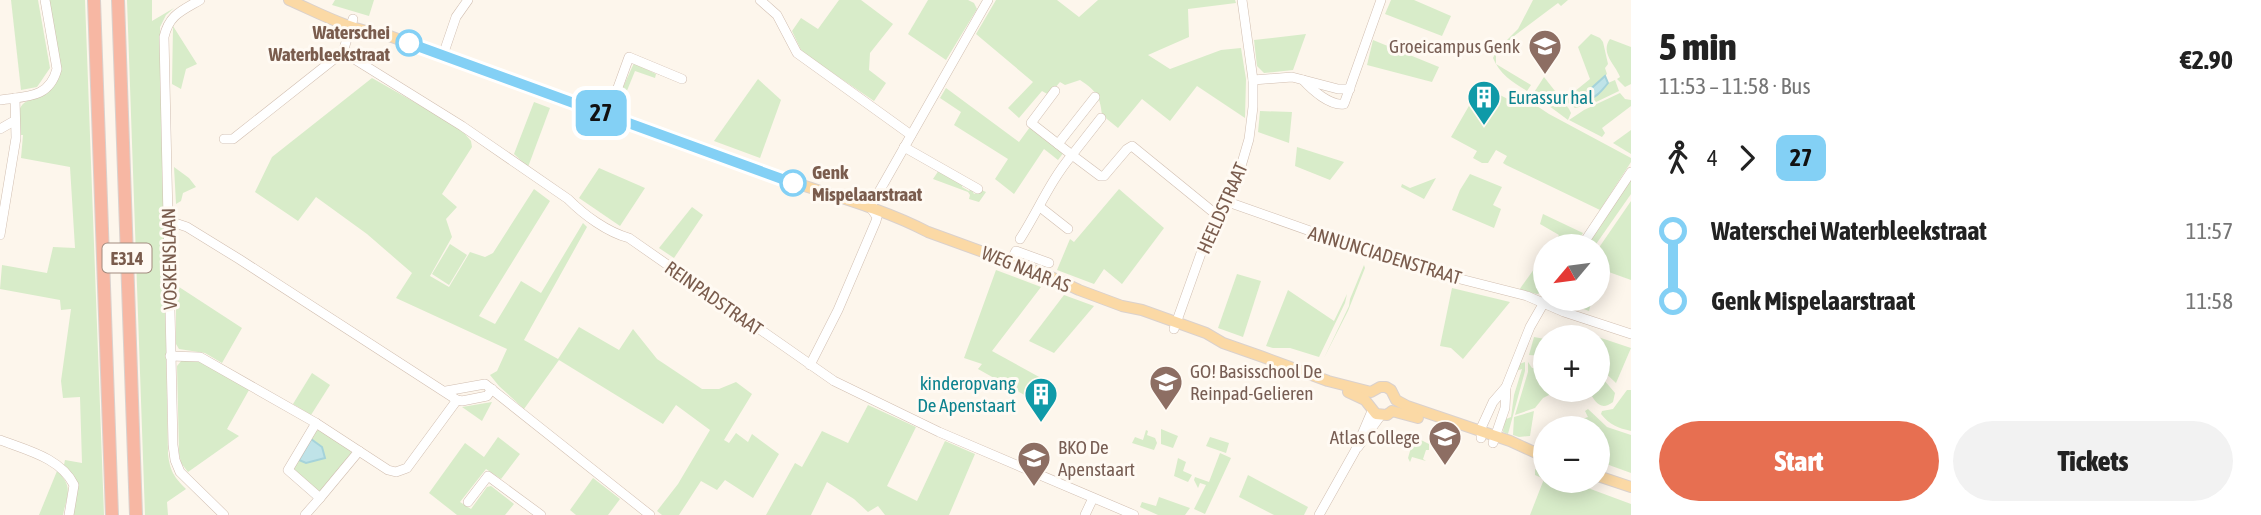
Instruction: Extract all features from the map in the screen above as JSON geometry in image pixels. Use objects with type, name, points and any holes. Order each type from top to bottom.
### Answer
[{"type":"highway","name":"E314","points":[[94,0],[112,515]]},
{"type":"highway","name":"E314","points":[[118,0],[136,515]]},
{"type":"main road","name":"WEG NAAR AS","points":[[291,0],[309,10],[352,22],[443,55],[819,192],[848,206],[874,212],[1010,261],[1125,307],[1140,316],[1328,381],[1380,406],[1481,434],[1533,453]]},
{"type":"main road","points":[[1610,481],[1630,488]]},
{"type":"street","points":[[0,100],[41,93],[51,85],[57,69],[45,0]]},
{"type":"street","name":"VOSKENSLAAN","points":[[200,0],[173,17],[167,24],[164,37],[173,445],[180,472],[224,515]]},
{"type":"street","points":[[443,55],[457,17],[468,0]]},
{"type":"street","points":[[760,0],[777,15],[797,53],[911,135]]},
{"type":"street","name":"HEELDSTRAAT","points":[[1175,326],[1205,242],[1228,202],[1249,139],[1253,80],[1242,0]]},
{"type":"street","points":[[1303,80],[1338,105],[1344,104],[1381,0]]},
{"type":"street","points":[[810,365],[838,310],[874,212],[904,147],[984,1]]},
{"type":"street","points":[[224,139],[233,139],[343,52],[352,22]]},
{"type":"street","name":"REINPADSTRAAT","points":[[343,52],[462,126],[616,234],[629,238],[834,380],[903,415],[1134,515]]},
{"type":"street","points":[[608,115],[629,57],[682,79]]},
{"type":"street","points":[[1253,80],[1282,77],[1350,89]]},
{"type":"street","points":[[1055,91],[1031,123],[1072,155],[1100,176],[1104,176],[1132,146],[1219,216]]},
{"type":"street","points":[[1058,144],[1095,97]]},
{"type":"street","points":[[0,235],[16,138],[15,98]]},
{"type":"street","points":[[1020,239],[1040,207],[1051,180],[1101,118]]},
{"type":"street","points":[[0,129],[14,121]]},
{"type":"street","points":[[904,147],[978,189]]},
{"type":"street","points":[[1590,234],[1631,172]]},
{"type":"street","name":"ANNUNCIADENSTRAAT","points":[[1228,202],[1409,266],[1533,298]]},
{"type":"street","points":[[1040,207],[1069,229]]},
{"type":"street","points":[[169,221],[187,227],[239,259],[457,400],[487,396],[492,389]]},
{"type":"street","points":[[1010,261],[1016,251],[1049,263]]},
{"type":"street","points":[[1494,439],[1505,408],[1506,387],[1538,312]]},
{"type":"street","name":"ANNUNCIADENSTRAAT","points":[[1573,312],[1631,334]]},
{"type":"street","points":[[170,356],[200,357],[316,423],[388,470],[396,472],[407,468],[457,400]]},
{"type":"street","points":[[446,391],[485,384],[650,515]]},
{"type":"street","points":[[1481,434],[1493,402],[1506,387]]},
{"type":"street","points":[[1319,515],[1380,406]]},
{"type":"street","points":[[316,423],[288,470],[320,498]]},
{"type":"street","points":[[0,440],[52,461],[64,469],[74,485],[69,515]]},
{"type":"street","points":[[305,515],[359,451]]},
{"type":"street","points":[[468,502],[488,476],[541,515]]},
{"type":"street","points":[[1086,515],[1093,498]]},
{"type":"green space","points":[[11,0],[38,0],[50,68],[37,87],[21,90]]},
{"type":"green space","points":[[49,0],[85,0],[104,515],[73,515],[75,482],[64,465],[65,460],[82,463],[80,397],[63,398],[61,381],[71,309],[61,310],[60,300],[0,289],[2,265],[47,273],[53,247],[75,248],[70,167],[21,158],[21,106],[48,91],[58,78]]},
{"type":"green space","points":[[127,0],[152,0],[152,21],[174,8],[166,15],[160,27],[168,454],[173,473],[186,489],[167,502],[168,515],[145,515]]},
{"type":"green space","points":[[335,0],[374,0],[369,16],[332,5]]},
{"type":"green space","points":[[839,0],[861,0],[893,24],[870,53],[869,70],[886,83],[874,101],[802,52],[792,31],[801,18],[818,29]]},
{"type":"green space","points":[[928,0],[968,0],[974,3],[977,9],[946,60],[908,34]]},
{"type":"green space","points":[[996,0],[1057,0],[1079,17],[1098,0],[1235,0],[1236,3],[1188,9],[1189,37],[1148,55],[1170,69],[1221,50],[1241,48],[1246,79],[1245,118],[1197,86],[1170,121],[1142,99],[1118,128],[1102,115],[1096,94],[1080,80],[1065,85],[1060,82],[1049,95],[1042,91],[1019,118],[1008,108],[1033,82],[976,34]]},
{"type":"green space","points":[[1391,0],[1414,0],[1451,16],[1442,36],[1385,14]]},
{"type":"green space","points":[[1533,0],[1568,0],[1561,6],[1558,3],[1514,36],[1496,53],[1496,64],[1493,58],[1497,50],[1518,29]]},
{"type":"green space","points":[[173,26],[197,64],[186,69],[181,89],[172,84]]},
{"type":"green space","points":[[1306,34],[1293,70],[1264,73],[1257,66],[1254,40]]},
{"type":"green space","points":[[1591,34],[1603,42],[1608,64],[1605,68],[1607,74],[1584,95],[1600,93],[1608,83],[1615,80],[1619,91],[1592,104],[1575,108],[1564,100],[1590,79],[1578,47]]},
{"type":"green space","points":[[1610,39],[1631,47],[1631,84],[1625,87],[1617,79],[1620,77],[1607,54]]},
{"type":"green space","points":[[1373,40],[1439,67],[1432,82],[1367,65]]},
{"type":"green space","points":[[634,63],[656,74],[655,78],[635,71],[624,98],[619,96]]},
{"type":"green space","points":[[1496,64],[1531,85],[1527,91],[1512,81]]},
{"type":"green space","points":[[1544,77],[1569,109],[1571,113],[1568,120],[1533,94]]},
{"type":"green space","points":[[372,78],[460,128],[471,141],[472,147],[442,194],[457,207],[446,219],[452,237],[430,276],[449,287],[470,252],[485,257],[493,253],[534,189],[550,201],[479,316],[495,324],[521,281],[541,293],[583,223],[587,227],[524,340],[558,359],[579,327],[619,350],[633,329],[657,359],[702,389],[719,389],[736,382],[752,394],[724,440],[729,443],[736,433],[748,442],[752,434],[779,454],[753,498],[725,480],[717,490],[701,481],[679,515],[662,515],[657,511],[678,484],[710,430],[676,405],[663,424],[559,360],[524,409],[490,375],[497,371],[507,349],[396,298],[412,273],[367,234],[316,197],[298,221],[255,192],[272,157]]},
{"type":"green space","points":[[758,79],[781,100],[760,158],[714,141]]},
{"type":"green space","points":[[1481,85],[1521,106],[1531,107],[1534,104],[1631,158],[1600,210],[1506,165],[1503,163],[1507,156],[1496,150],[1488,163],[1482,163],[1473,158],[1477,151],[1451,137]]},
{"type":"green space","points":[[946,88],[1019,142],[1030,127],[1064,152],[1058,160],[1044,149],[1014,194],[995,179],[1008,159],[954,125],[961,112],[940,98]]},
{"type":"green space","points":[[1620,93],[1625,99],[1631,100],[1631,106],[1602,128],[1605,133],[1602,137],[1569,120],[1584,110]]},
{"type":"green space","points":[[534,102],[550,108],[528,167],[514,154]]},
{"type":"green space","points":[[1260,111],[1292,112],[1289,143],[1258,132]]},
{"type":"green space","points":[[1631,130],[1631,154],[1613,143]]},
{"type":"green space","points":[[1297,147],[1344,162],[1330,180],[1295,166]]},
{"type":"green space","points":[[174,167],[196,187],[183,193],[181,201],[176,204]]},
{"type":"green space","points":[[599,168],[645,188],[620,226],[579,198]]},
{"type":"green space","points":[[939,170],[963,184],[962,187],[969,191],[971,188],[975,190],[975,194],[979,189],[986,192],[979,202],[969,199],[968,192],[933,179]]},
{"type":"green space","points":[[1470,174],[1502,187],[1493,205],[1501,209],[1494,228],[1452,210]]},
{"type":"green space","points":[[1436,178],[1424,199],[1401,187],[1402,184],[1410,188]]},
{"type":"green space","points":[[1631,179],[1631,194],[1603,234],[1595,234]]},
{"type":"green space","points":[[1119,189],[1164,228],[1122,284],[1104,269],[1094,284],[1057,270],[1070,239],[1074,242]]},
{"type":"green space","points":[[1631,201],[1631,280],[1610,272],[1608,234]]},
{"type":"green space","points":[[692,207],[703,215],[674,258],[659,248]]},
{"type":"green space","points":[[1543,214],[1583,233],[1557,234],[1540,224]]},
{"type":"green space","points":[[450,244],[467,255],[449,285],[432,274]]},
{"type":"green space","points":[[1364,265],[1348,311],[1324,358],[1349,306]]},
{"type":"green space","points":[[996,270],[1041,287],[992,351],[1041,378],[1044,390],[1035,401],[978,369],[982,364],[964,358]]},
{"type":"green space","points":[[1533,271],[1533,293],[1519,290]]},
{"type":"green space","points":[[1237,274],[1261,281],[1243,337],[1218,328]]},
{"type":"green space","points":[[176,285],[242,328],[222,363],[205,353],[179,349],[176,344]]},
{"type":"green space","points":[[1452,288],[1510,302],[1463,359],[1451,348],[1440,346]]},
{"type":"green space","points":[[1288,290],[1334,321],[1347,294],[1319,357],[1290,348],[1266,346]]},
{"type":"green space","points":[[1064,295],[1094,306],[1054,353],[1029,341]]},
{"type":"green space","points":[[1610,341],[1631,348],[1616,383],[1610,377]]},
{"type":"green space","points":[[182,360],[200,360],[249,390],[227,429],[239,436],[188,472],[181,463],[179,453],[177,366]]},
{"type":"green space","points":[[1525,362],[1508,434],[1503,432],[1504,420],[1511,417],[1522,369],[1516,371],[1519,364]]},
{"type":"green space","points":[[1528,362],[1533,368],[1533,402],[1540,402],[1535,408],[1515,415],[1528,372]]},
{"type":"green space","points":[[312,373],[330,385],[311,415],[293,404]]},
{"type":"green space","points":[[1610,387],[1615,393],[1613,402],[1605,406],[1596,402],[1610,402]]},
{"type":"green space","points":[[1627,390],[1631,390],[1631,431],[1615,426],[1610,422],[1610,416],[1601,414],[1602,411],[1613,409]]},
{"type":"green space","points":[[492,402],[482,421],[462,407]]},
{"type":"green space","points":[[868,405],[916,427],[887,486],[917,501],[945,441],[975,454],[949,515],[885,515],[878,506],[868,512],[854,499],[827,482],[811,515],[766,515],[795,463],[802,467],[822,431],[848,443]]},
{"type":"green space","points":[[1588,409],[1595,416],[1588,416],[1585,411]]},
{"type":"green space","points":[[1534,411],[1530,436],[1513,435],[1514,417]]},
{"type":"green space","points":[[1610,428],[1631,435],[1631,473],[1610,465]]},
{"type":"green space","points":[[1161,429],[1178,436],[1173,448],[1161,444]]},
{"type":"green space","points":[[319,430],[350,450],[352,455],[319,493],[294,471],[293,467],[314,431]]},
{"type":"green space","points":[[1146,430],[1147,435],[1155,438],[1157,443],[1154,450],[1132,443],[1135,437],[1143,440]]},
{"type":"green space","points":[[498,437],[520,454],[501,479],[486,469],[460,502],[471,509],[487,487],[491,486],[514,504],[505,515],[457,515],[429,493],[465,443],[484,457]]},
{"type":"green space","points":[[1210,437],[1229,443],[1226,453],[1206,446]]},
{"type":"green space","points":[[1419,439],[1429,444],[1429,450],[1426,450],[1423,459],[1426,461],[1412,457],[1410,462],[1408,458],[1412,444]]},
{"type":"green space","points":[[1220,453],[1231,458],[1205,514],[1194,509],[1206,485],[1200,483],[1198,488],[1194,480],[1195,477],[1209,482]]},
{"type":"green space","points":[[1178,458],[1186,462],[1183,471],[1192,475],[1188,482],[1174,476]]},
{"type":"green space","points":[[57,471],[67,487],[63,515],[39,515]]},
{"type":"green space","points":[[1248,475],[1308,507],[1304,515],[1274,515],[1239,497]]},
{"type":"green space","points":[[593,478],[620,499],[608,515],[576,515],[570,510]]},
{"type":"green space","points":[[1539,493],[1601,493],[1631,504],[1631,515],[1530,515]]},
{"type":"green space","points":[[1159,497],[1190,508],[1185,515],[1158,515],[1140,507],[1142,502],[1156,506]]},
{"type":"water","points":[[1605,76],[1608,83],[1603,89],[1594,97],[1583,101],[1584,95]]},
{"type":"water","points":[[311,439],[322,447],[325,458],[306,463],[299,460]]},
{"type":"bus line","name":"27","points":[[409,43],[793,183]]},
{"type":"place","name":"Waterschei Waterbleekstraat","points":[[409,43]]},
{"type":"place","name":"Groeicampus Genk","points":[[1545,76]]},
{"type":"place","name":"Eurassur hal","points":[[1484,127]]},
{"type":"place","name":"Genk Mispelaarstraat","points":[[793,183]]},
{"type":"place","name":"GO! Basisschool De Reinpad-Gelieren","points":[[1166,412]]},
{"type":"place","name":"kinderopvang De Apenstaart","points":[[1041,424]]},
{"type":"place","name":"Atlas College","points":[[1445,467]]},
{"type":"place","name":"BKO De Apenstaart","points":[[1034,488]]}]
